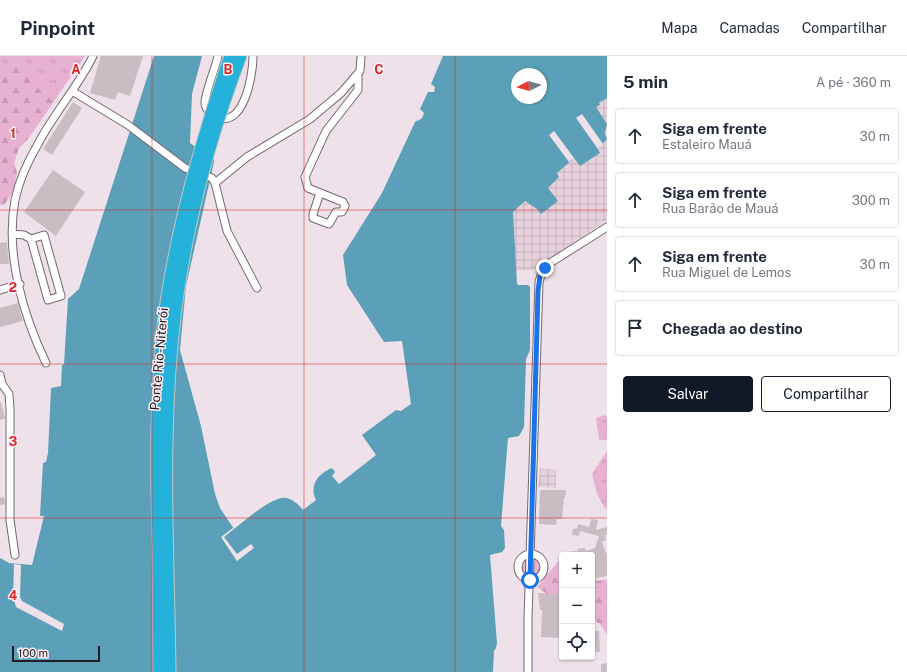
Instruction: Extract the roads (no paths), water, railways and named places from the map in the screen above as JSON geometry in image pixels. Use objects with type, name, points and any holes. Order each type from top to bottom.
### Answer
[{"type":"highway","name":"Ponte Rio-Niterói","points":[[159,672],[158,413],[164,326],[174,258],[184,206],[209,118],[230,56]]},
{"type":"highway","name":"Ponte Rio-Niterói","points":[[170,672],[168,412],[174,327],[184,260],[199,192],[212,140],[241,56]]},
{"type":"street","points":[[46,363],[37,344],[20,284],[13,249],[15,200],[24,172],[38,143],[93,56]]},
{"type":"street","points":[[218,56],[205,103],[209,112],[214,116],[225,118],[237,112],[245,98],[252,77],[253,56]]},
{"type":"street","points":[[320,193],[313,218],[329,224],[336,212],[342,212],[344,210],[345,206],[343,202],[308,188],[305,177],[326,131],[358,90],[358,75],[360,71],[361,56]]},
{"type":"street","points":[[214,180],[310,119],[358,75]]},
{"type":"street","points":[[72,91],[128,125],[185,168],[214,180]]},
{"type":"street","points":[[214,180],[227,231],[257,288]]},
{"type":"street","points":[[528,672],[528,618],[538,291],[540,276],[545,268],[607,227]]},
{"type":"street","points":[[13,234],[24,235],[31,239],[48,300],[61,296],[44,235],[31,239]]},
{"type":"street","points":[[0,290],[20,284]]},
{"type":"street","points":[[0,375],[2,384],[9,394],[10,520],[15,554]]},
{"type":"street","points":[[531,554],[541,559],[544,567],[541,575],[530,580],[522,577],[518,569],[518,564],[522,557],[531,554]]},
{"type":"water","points":[[154,56],[202,56],[192,94],[190,143],[214,159],[214,162],[186,286],[180,350],[201,426],[215,494],[220,508],[234,529],[270,502],[276,500],[285,498],[291,499],[303,510],[316,500],[313,490],[318,477],[332,468],[335,472],[332,476],[339,484],[376,455],[362,435],[396,410],[401,411],[411,404],[402,341],[384,342],[347,285],[343,255],[382,193],[415,122],[422,117],[424,113],[420,109],[428,92],[434,92],[435,87],[431,84],[443,56],[607,56],[607,98],[596,107],[607,124],[605,133],[607,139],[598,149],[600,153],[580,166],[574,158],[557,173],[559,177],[548,188],[558,201],[541,214],[537,209],[525,201],[513,212],[517,283],[518,285],[528,285],[530,287],[530,350],[526,359],[524,427],[519,436],[508,438],[501,526],[504,530],[505,548],[502,552],[490,555],[497,643],[494,651],[493,672],[0,672],[0,558],[9,563],[32,565],[44,516],[40,516],[43,463],[46,462],[48,453],[51,388],[61,386],[62,365],[64,364],[68,299],[79,289]]}]
